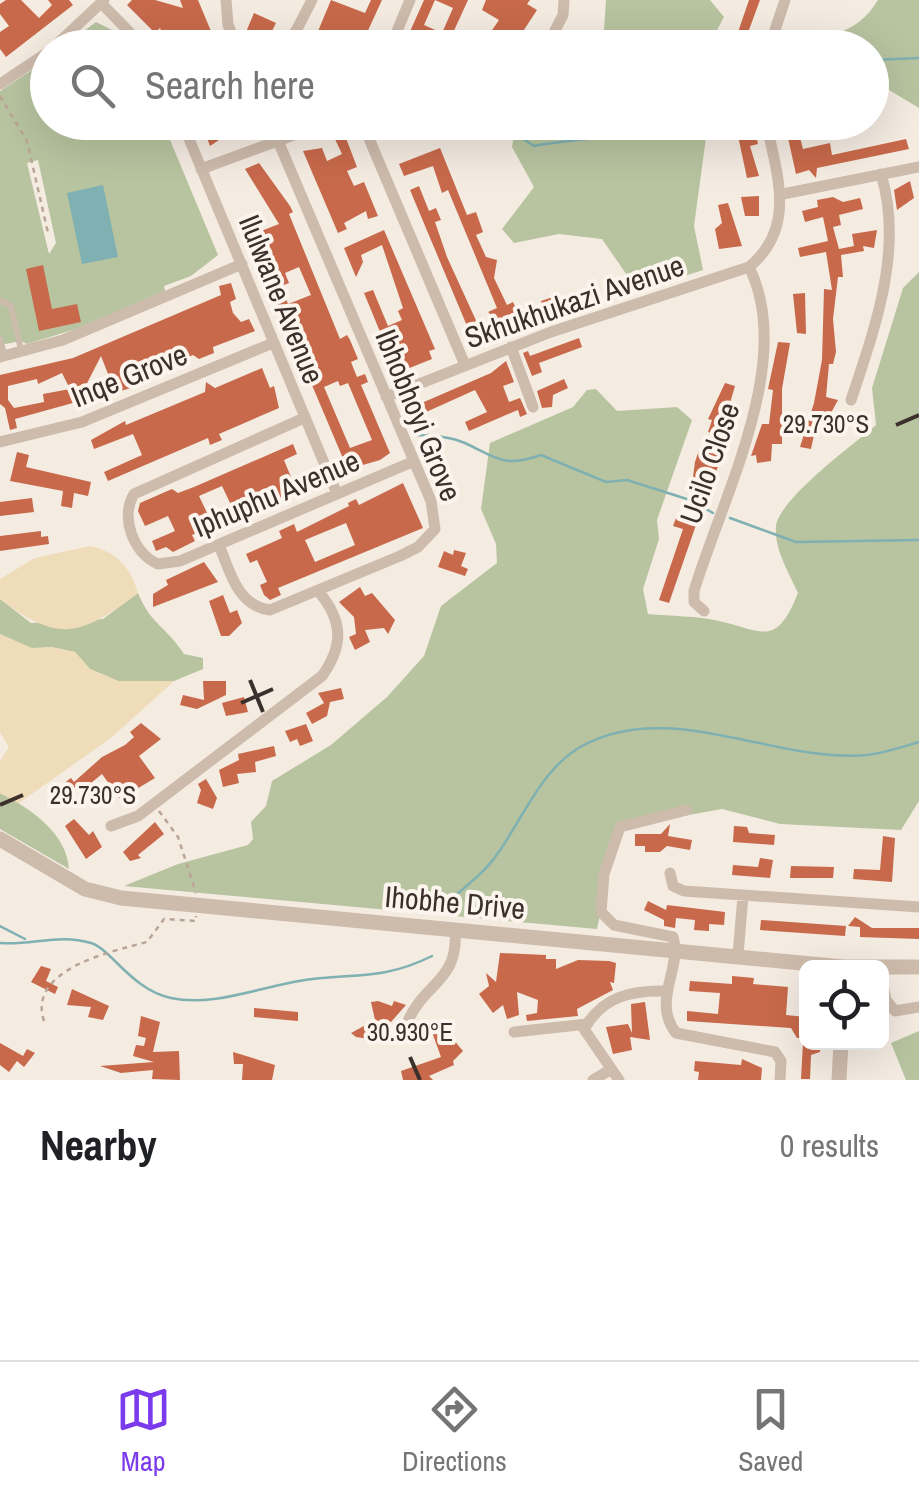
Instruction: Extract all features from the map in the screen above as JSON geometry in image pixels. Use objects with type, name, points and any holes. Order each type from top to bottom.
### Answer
[{"type":"street","points":[[226,0],[230,30]]},
{"type":"street","points":[[297,30],[312,0]]},
{"type":"street","points":[[399,30],[410,0]]},
{"type":"street","points":[[555,30],[564,0]]},
{"type":"street","points":[[775,30],[785,0]]},
{"type":"street","points":[[72,30],[103,2],[129,30]]},
{"type":"street","points":[[0,84],[30,64]]},
{"type":"street","name":"Ilulwane Avenue","points":[[189,140],[338,494]]},
{"type":"street","points":[[201,169],[278,140]]},
{"type":"street","name":"Ibhobhoyi Grove","points":[[219,545],[249,604],[270,610],[319,592],[428,539],[435,529],[435,514],[278,140]]},
{"type":"street","points":[[370,140],[465,364]]},
{"type":"street","points":[[749,267],[767,252],[782,194],[770,140]]},
{"type":"street","points":[[782,194],[919,166]]},
{"type":"street","points":[[851,400],[870,343],[891,238],[892,219],[881,174]]},
{"type":"street","points":[[2,356],[63,340],[242,264]]},
{"type":"street","name":"Skhukhukazi Avenue","points":[[386,396],[512,347],[749,267]]},
{"type":"street","name":"Ucilo Close","points":[[704,612],[694,602],[694,591],[756,408],[765,330],[763,301],[749,267]]},
{"type":"street","name":"Inqe Grove","points":[[0,442],[82,422],[273,343]]},
{"type":"street","points":[[512,347],[533,407]]},
{"type":"street","name":"Iphuphu Avenue","points":[[304,418],[134,494],[128,504],[128,522],[144,554],[158,564],[180,561],[412,462]]},
{"type":"street","points":[[111,826],[138,816],[322,676],[339,643],[334,611],[319,592]]},
{"type":"street","points":[[687,810],[620,827],[611,844],[600,903],[604,918],[614,925],[668,935],[677,949],[667,991],[667,1015],[676,1033],[775,1052],[781,1061],[780,1080]]},
{"type":"street","name":"Ihobhe Drive","points":[[0,839],[86,889],[121,898],[196,899],[455,930],[799,962]]},
{"type":"street","points":[[670,873],[673,886],[684,890],[919,907]]},
{"type":"street","points":[[738,955],[743,896]]},
{"type":"street","points":[[408,1021],[420,1000],[452,966],[455,930]]},
{"type":"street","name":"Ihobhe Drive","points":[[889,967],[919,967]]},
{"type":"street","points":[[514,1032],[586,1024],[600,1008],[623,994],[667,991]]},
{"type":"street","points":[[889,1003],[896,1011],[919,1007]]},
{"type":"street","points":[[586,1024],[587,1039],[614,1075],[593,1080]]},
{"type":"street","points":[[840,1050],[840,1080]]},
{"type":"lane","points":[[0,300],[11,306],[22,352]]},
{"type":"lane","points":[[0,340],[2,356]]},
{"type":"path","points":[[0,96],[27,141],[48,233]]},
{"type":"path","points":[[44,1021],[40,1004],[53,979],[74,971],[91,956],[147,942],[164,919],[196,921],[196,899],[178,836],[160,812]]},
{"type":"green space","points":[[606,0],[710,0],[724,17],[717,30],[604,30]]},
{"type":"green space","points":[[878,0],[919,0],[919,108],[889,90],[889,30],[844,30]]},
{"type":"green space","points":[[96,22],[112,30],[85,30]]},
{"type":"green space","points":[[30,71],[30,140],[170,140],[218,255],[191,276],[164,286],[165,291],[76,329],[27,344],[21,341],[0,345],[0,91]],"holes":[[[38,160],[56,243],[49,254],[27,163]]]},
{"type":"green space","points":[[513,140],[706,140],[694,226],[703,270],[638,291],[602,239],[559,234],[514,243],[502,229],[534,187],[512,147]]},
{"type":"green space","points":[[919,272],[919,801],[901,830],[780,824],[722,809],[627,826],[615,844],[597,929],[124,886],[178,864],[248,845],[253,839],[251,822],[266,806],[272,781],[331,745],[387,697],[424,656],[441,606],[497,563],[496,544],[481,509],[490,443],[573,407],[587,390],[596,389],[617,411],[677,407],[692,420],[657,520],[659,539],[643,589],[648,614],[711,619],[758,631],[775,629],[798,593],[777,543],[780,515],[803,487],[876,425],[872,388],[903,288]]},
{"type":"green space","points":[[138,593],[148,612],[184,654],[203,658],[203,669],[174,681],[118,681],[90,669],[75,652],[51,647],[32,649],[0,634],[0,599],[31,623],[103,619]]},
{"type":"green space","points":[[0,793],[45,823],[62,844],[69,869],[0,829]]},
{"type":"green space","points":[[919,1031],[919,1080],[906,1080],[891,1043]]},
{"type":"sand","points":[[90,546],[121,562],[138,593],[85,626],[70,629],[39,623],[0,599],[0,579],[35,558]]},
{"type":"sand","points":[[0,634],[32,648],[75,652],[90,669],[118,681],[174,681],[112,737],[19,803],[0,793],[0,761],[9,747],[0,732]]},
{"type":"water","points":[[103,185],[118,257],[82,264],[67,193]]},
{"type":"building","points":[[21,0],[39,18],[52,5],[48,0],[69,0],[73,5],[41,30],[30,30],[30,38],[6,57],[0,49],[0,32],[9,26],[0,14],[0,4]]},
{"type":"building","points":[[132,0],[155,0],[183,8],[180,0],[198,0],[210,30],[152,30],[127,5]]},
{"type":"building","points":[[331,0],[365,13],[371,0],[382,0],[368,30],[318,30]]},
{"type":"building","points":[[424,0],[435,0],[424,25],[435,30],[411,30]]},
{"type":"building","points":[[435,0],[468,0],[454,30],[443,30],[453,8]]},
{"type":"building","points":[[486,0],[530,0],[527,4],[537,10],[524,30],[492,30],[499,20],[482,10]]},
{"type":"building","points":[[749,0],[760,0],[749,30],[739,30]]},
{"type":"building","points":[[254,13],[276,23],[272,30],[247,30]]},
{"type":"building","points":[[906,139],[909,149],[817,168],[816,178],[809,170],[796,174],[788,140],[801,140],[803,149],[830,143],[832,155]]},
{"type":"building","points":[[335,140],[347,140],[357,167],[347,171],[354,186],[364,182],[378,216],[368,219],[366,211],[344,223],[347,229],[338,233],[303,151],[322,148],[327,161],[342,154]]},
{"type":"building","points":[[739,140],[757,140],[758,144],[750,146],[759,176],[747,178]]},
{"type":"building","points":[[440,148],[467,215],[476,212],[483,232],[476,235],[486,257],[497,260],[494,278],[507,305],[513,302],[521,318],[500,327],[502,341],[491,330],[471,338],[474,344],[468,347],[467,326],[410,190],[419,186],[429,211],[436,208],[441,220],[435,222],[447,257],[479,327],[497,320],[488,312],[497,308],[448,190],[442,193],[433,166],[404,176],[399,164]]},
{"type":"building","points":[[259,163],[293,212],[289,214],[340,339],[347,335],[358,359],[351,362],[357,377],[365,374],[368,382],[361,385],[390,453],[380,460],[342,471],[337,458],[342,456],[251,241],[251,235],[279,224],[245,169]],"holes":[[[299,267],[311,295],[288,304],[281,286],[289,283],[285,273]],[[338,381],[340,386],[348,383],[372,440],[350,448],[324,387]]]},
{"type":"building","points":[[910,181],[914,198],[897,210],[894,190]]},
{"type":"building","points":[[759,196],[759,216],[745,216],[741,197]]},
{"type":"building","points":[[833,197],[843,202],[860,198],[863,209],[839,215],[841,225],[833,227],[839,249],[854,246],[852,234],[877,230],[874,248],[863,246],[864,251],[841,255],[843,277],[838,277],[833,319],[836,352],[833,364],[829,364],[826,397],[838,400],[825,424],[817,421],[811,449],[800,447],[822,360],[824,289],[832,290],[826,252],[800,257],[798,248],[828,241],[823,217],[805,222],[802,211],[818,207],[817,200]]},
{"type":"building","points":[[728,203],[742,246],[719,249],[715,229],[722,223],[718,205]]},
{"type":"building","points":[[384,230],[435,349],[429,351],[432,359],[392,375],[375,343],[383,339],[364,293],[373,290],[388,326],[402,320],[398,311],[403,308],[382,245],[361,255],[363,262],[356,277],[344,248]]},
{"type":"building","points":[[43,265],[52,309],[77,304],[81,322],[39,331],[26,269]]},
{"type":"building","points":[[231,283],[236,299],[230,302],[233,313],[241,322],[249,319],[255,331],[213,347],[214,353],[199,359],[193,355],[149,373],[134,380],[137,386],[108,395],[109,399],[101,402],[98,396],[15,419],[17,428],[10,430],[5,408],[0,404],[0,375],[73,358],[221,295],[219,286]],"holes":[[[101,356],[110,379],[83,391]],[[62,373],[70,389],[43,394],[44,402],[14,408],[8,400],[8,386],[37,379],[38,384]]]},
{"type":"building","points":[[590,286],[593,296],[544,310],[541,301],[553,297],[555,304]]},
{"type":"building","points":[[805,293],[806,334],[797,333],[793,294]]},
{"type":"building","points":[[579,338],[582,347],[539,363],[542,372],[532,376],[523,353],[528,351],[530,356]]},
{"type":"building","points":[[778,342],[790,343],[782,389],[782,444],[772,444],[771,461],[757,463],[756,455],[751,456],[762,424],[769,424],[773,390],[768,389]]},
{"type":"building","points":[[506,361],[514,382],[503,386],[509,402],[520,398],[527,414],[520,417],[518,410],[469,431],[465,422],[487,412],[475,390],[415,417],[410,408],[491,373]]},
{"type":"building","points":[[262,368],[270,388],[274,386],[279,408],[219,434],[222,440],[210,445],[208,438],[108,481],[104,472],[142,455],[133,434],[94,449],[91,440],[125,421],[126,425],[205,392],[206,382],[215,388]]},
{"type":"building","points":[[564,379],[568,388],[553,395],[552,407],[542,408],[537,391]]},
{"type":"building","points":[[725,383],[735,386],[728,410],[734,423],[726,432],[722,458],[708,489],[692,484],[695,462],[699,450],[707,453],[714,434],[708,432],[712,420],[708,419]]},
{"type":"building","points":[[293,444],[297,454],[284,460],[293,482],[307,476],[311,485],[192,535],[195,541],[173,552],[166,547],[156,551],[152,541],[175,531],[168,516],[145,526],[138,511],[140,503],[172,489],[178,493]],"holes":[[[222,486],[232,507],[209,517],[199,496]]]},
{"type":"building","points":[[17,452],[29,455],[26,467],[91,482],[88,496],[74,493],[72,508],[61,506],[63,491],[10,481]]},
{"type":"building","points":[[403,483],[423,528],[278,588],[281,595],[270,600],[264,595],[260,585],[267,582],[257,560],[250,563],[246,554],[282,538],[279,531],[294,524],[297,532],[356,499],[359,505]],"holes":[[[346,523],[355,545],[315,562],[305,540]]]},
{"type":"building","points":[[32,498],[34,512],[0,516],[0,502]]},
{"type":"building","points":[[676,518],[696,525],[669,603],[659,600],[683,529],[673,526]]},
{"type":"building","points":[[41,531],[41,537],[48,536],[49,544],[0,551],[0,536]]},
{"type":"building","points":[[454,550],[466,553],[461,566],[468,569],[465,576],[438,567],[444,551],[453,555]]},
{"type":"building","points":[[204,562],[218,582],[153,607],[153,594],[168,585],[166,580]]},
{"type":"building","points":[[360,587],[365,596],[372,593],[395,620],[388,634],[384,628],[365,630],[370,642],[355,650],[349,637],[356,634],[354,617],[339,602]]},
{"type":"building","points":[[223,595],[230,613],[237,610],[242,623],[229,636],[221,636],[209,601]]},
{"type":"building","points":[[203,681],[226,681],[226,695],[197,709],[180,705],[183,695],[204,700]]},
{"type":"building","points":[[341,688],[344,699],[330,702],[327,716],[312,724],[306,713],[324,703],[318,693]]},
{"type":"building","points":[[244,697],[248,712],[226,716],[222,703]]},
{"type":"building","points":[[141,723],[161,739],[139,756],[155,778],[120,799],[102,774],[80,792],[69,792],[63,784],[71,778],[74,782],[102,757],[125,745],[134,737],[130,732]]},
{"type":"building","points":[[306,724],[313,741],[300,746],[297,739],[290,742],[285,731]]},
{"type":"building","points":[[274,746],[276,756],[255,762],[256,772],[237,774],[239,783],[223,787],[219,770],[239,760],[238,754]]},
{"type":"building","points":[[206,779],[217,798],[213,809],[197,803],[201,790],[198,784]]},
{"type":"building","points":[[74,819],[89,835],[93,831],[102,847],[86,859],[65,826]]},
{"type":"building","points":[[155,822],[164,834],[138,855],[141,858],[130,861],[123,852]]},
{"type":"building","points":[[670,824],[668,836],[692,840],[690,850],[667,846],[660,852],[645,852],[645,846],[635,846],[635,834],[661,834]]},
{"type":"building","points":[[734,826],[747,827],[749,833],[775,835],[774,845],[733,842]]},
{"type":"building","points":[[883,836],[895,838],[892,882],[853,879],[854,869],[880,870]]},
{"type":"building","points":[[760,858],[773,860],[770,878],[732,875],[733,865],[758,867]]},
{"type":"building","points":[[791,866],[834,867],[833,878],[790,878]]},
{"type":"building","points":[[648,901],[666,910],[667,905],[725,912],[724,925],[709,924],[709,931],[694,930],[695,920],[676,918],[675,928],[664,926],[664,920],[644,910]]},
{"type":"building","points":[[855,917],[872,928],[919,928],[919,939],[860,937],[860,927],[848,926]]},
{"type":"building","points":[[761,920],[846,926],[845,936],[760,930]]},
{"type":"building","points":[[500,953],[546,955],[546,959],[556,959],[556,969],[578,960],[616,963],[614,983],[610,982],[613,990],[577,1009],[578,1016],[527,1021],[526,1015],[537,1013],[538,1000],[517,992],[519,1015],[507,1019],[503,1005],[493,1013],[479,994],[489,986],[486,973],[496,982]]},
{"type":"building","points":[[41,966],[51,969],[46,981],[58,987],[55,994],[31,982]]},
{"type":"building","points":[[732,976],[754,978],[753,984],[788,987],[786,1015],[799,1016],[799,1038],[791,1028],[687,1021],[687,1011],[718,1014],[720,993],[689,991],[690,981],[732,984]]},
{"type":"building","points":[[72,989],[109,1006],[103,1020],[88,1017],[91,1007],[67,1005]]},
{"type":"building","points":[[371,1002],[406,1005],[375,1040],[356,1037],[351,1033],[375,1020]]},
{"type":"building","points":[[645,1002],[650,1040],[630,1037],[632,1050],[613,1054],[606,1027],[628,1024],[632,1033],[631,1004]]},
{"type":"building","points":[[254,1008],[298,1012],[298,1021],[254,1017]]},
{"type":"building","points":[[141,1016],[160,1022],[153,1052],[179,1051],[180,1080],[152,1079],[153,1070],[121,1073],[100,1066],[154,1062],[133,1056],[136,1045],[144,1046],[146,1038],[138,1036]]},
{"type":"building","points":[[442,1030],[445,1045],[453,1039],[463,1051],[453,1061],[454,1065],[429,1076],[433,1080],[403,1080],[401,1071],[441,1057],[432,1032]]},
{"type":"building","points":[[0,1043],[23,1056],[27,1049],[35,1053],[24,1067],[17,1061],[9,1072],[0,1065]]},
{"type":"building","points":[[803,1050],[820,1050],[811,1055],[810,1079],[801,1079]]},
{"type":"building","points":[[233,1052],[275,1065],[272,1080],[242,1080],[243,1064],[234,1064]]},
{"type":"building","points":[[742,1059],[762,1068],[761,1080],[698,1080],[699,1072],[694,1071],[695,1061],[741,1065]]},
{"type":"waterway","points":[[889,59],[919,58]]},
{"type":"waterway","points":[[525,140],[534,146],[579,140]]},
{"type":"waterway","points":[[416,435],[453,439],[509,461],[541,455],[606,482],[627,480],[690,500],[713,513]]},
{"type":"waterway","points":[[730,518],[796,542],[919,540]]},
{"type":"waterway","points":[[443,906],[493,860],[556,767],[582,746],[615,733],[650,728],[686,730],[832,755],[874,754],[919,742]]},
{"type":"waterway","points":[[0,926],[25,939]]},
{"type":"waterway","points":[[0,943],[68,939],[91,943],[145,987],[157,994],[186,1000],[218,998],[317,978],[381,973],[432,956]]}]
